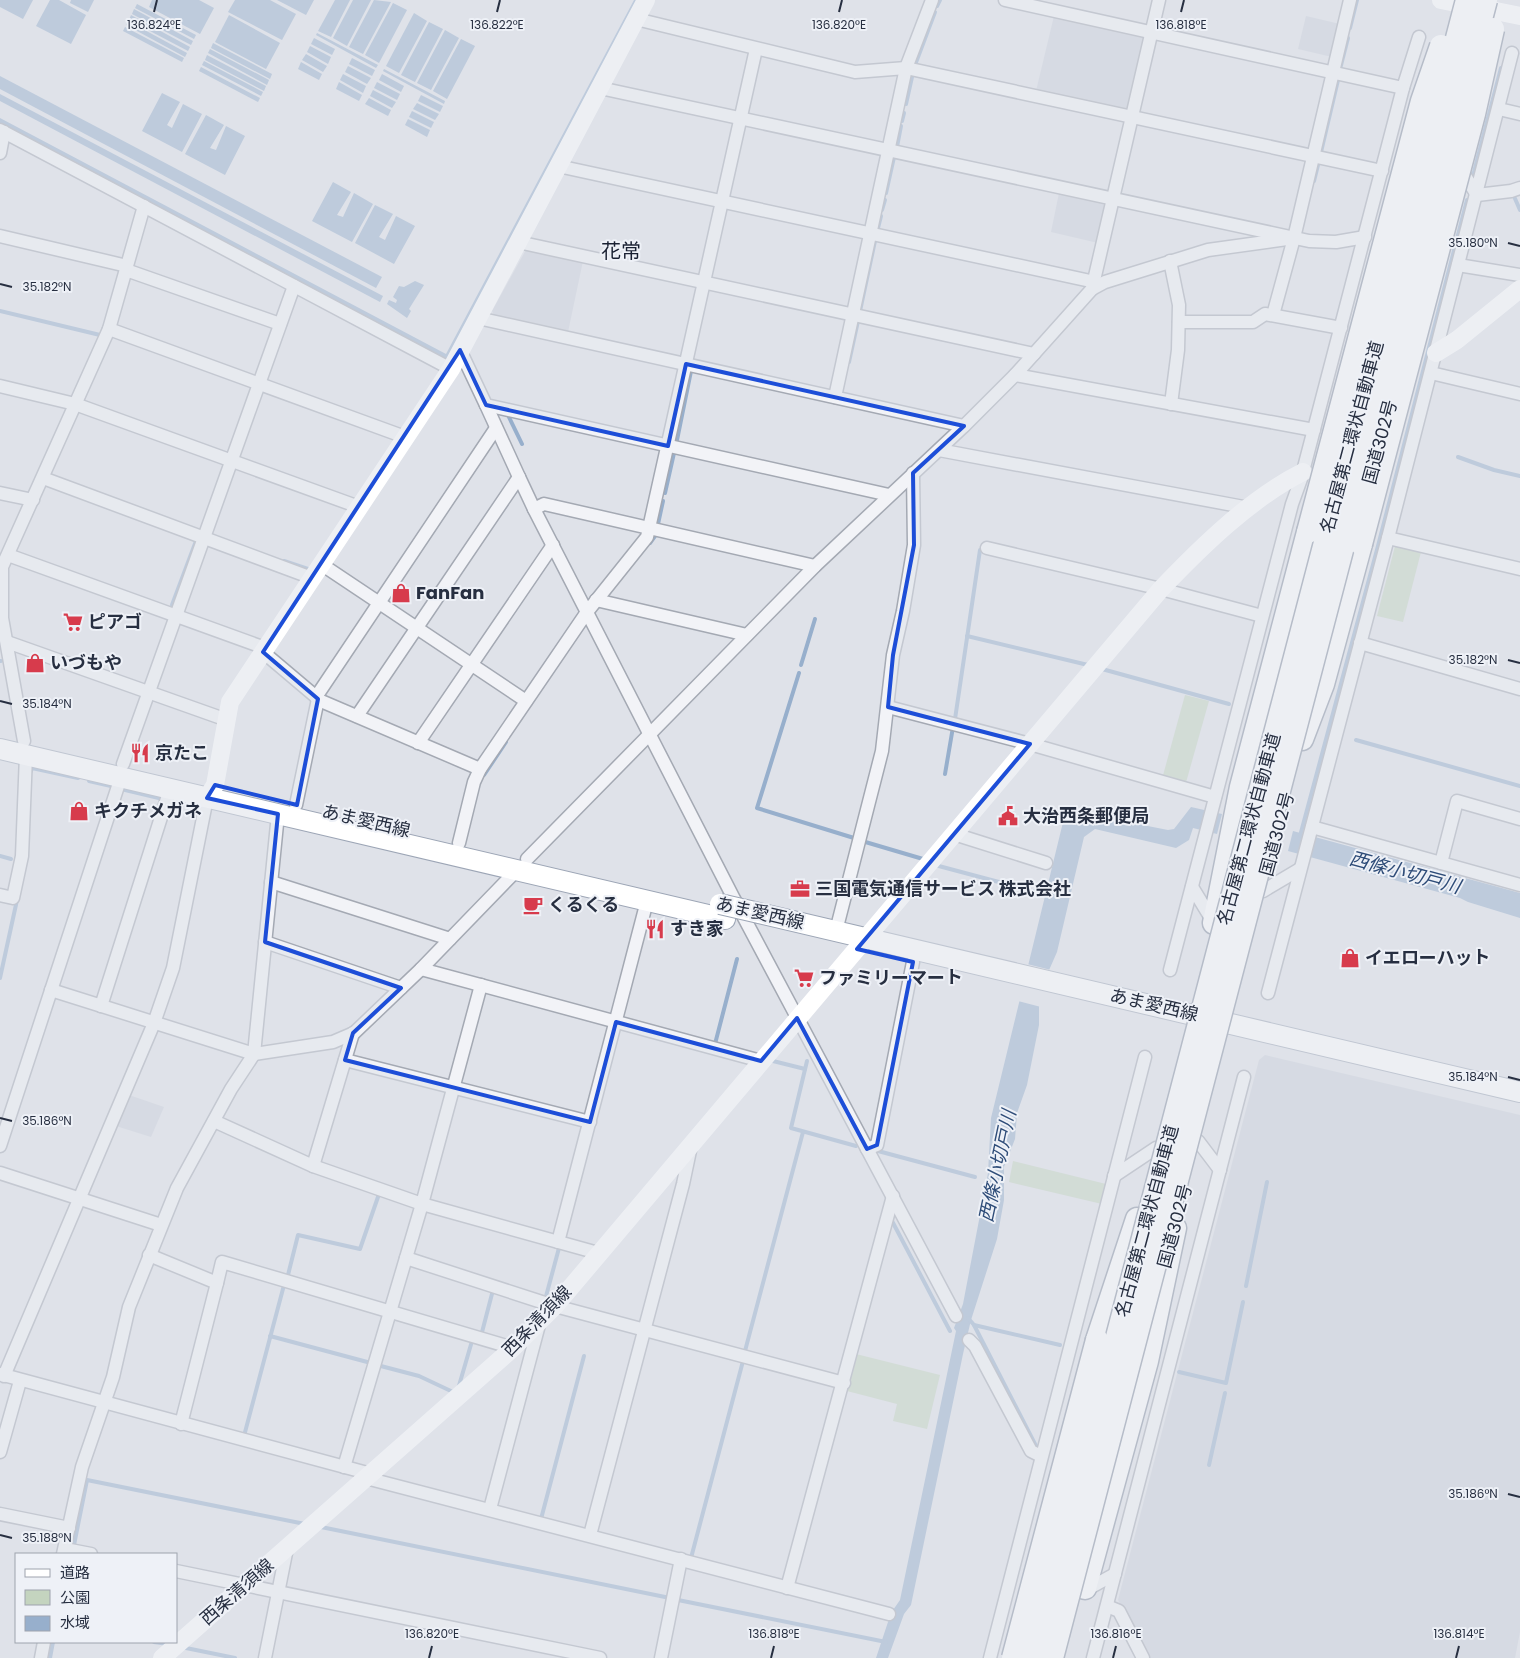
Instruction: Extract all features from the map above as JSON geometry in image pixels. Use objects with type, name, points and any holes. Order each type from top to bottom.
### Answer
[{"type":"highway","points":[[1025,1652],[1456,1]]},
{"type":"highway","points":[[1214,923],[1241,787],[1422,101],[1456,1]]},
{"type":"highway","name":"名古屋第二環状自動車道","points":[[1025,1652],[1456,1]]},
{"type":"highway","points":[[1302,739],[1323,684],[1474,114],[1492,3]]},
{"type":"highway","name":"名古屋第二環状自動車道","points":[[1052,1658],[1492,3]]},
{"type":"highway","name":"国道302号","points":[[1025,1652],[1042,1614],[1084,1543],[1102,1502],[1455,159],[1492,3]]},
{"type":"highway","points":[[1025,1652],[1097,1340],[1137,1218]]},
{"type":"highway","points":[[1067,1658],[1147,1361],[1175,1228]]},
{"type":"main road","name":"あま愛西線","points":[[0,736],[25,748],[122,771],[211,791],[296,805],[459,843],[521,865],[647,901],[722,911]]},
{"type":"main road","name":"あま愛西線","points":[[0,749],[25,748]]},
{"type":"main road","name":"あま愛西線","points":[[122,771],[170,789],[211,791],[278,814],[521,865],[861,943],[1227,1029],[1520,1104]]},
{"type":"main road","name":"あま愛西線","points":[[761,920],[836,931],[861,943],[913,962],[1023,981]]},
{"type":"main road","name":"あま愛西線","points":[[1227,1029],[1520,1092]]},
{"type":"street","points":[[646,0],[450,369],[230,702],[173,968],[154,1023],[2,1375],[104,1404],[344,1467],[369,1476],[490,1509],[889,1614]]},
{"type":"street","points":[[835,397],[906,68],[932,0]]},
{"type":"street","points":[[1005,0],[1403,88]]},
{"type":"street","points":[[51,990],[254,1054],[333,1042],[354,1033],[421,969],[815,566],[964,426],[1034,354],[1094,285],[1158,0]]},
{"type":"street","points":[[1273,315],[1294,238],[1350,0]]},
{"type":"street","points":[[1456,1],[1492,3],[1520,16]]},
{"type":"street","points":[[636,19],[856,72],[906,68],[1313,156],[1380,178],[1414,165]]},
{"type":"street","points":[[1170,970],[1262,616],[1292,504],[1303,472],[1418,37]]},
{"type":"street","points":[[459,843],[474,782],[480,769],[587,612],[647,537],[756,49]]},
{"type":"street","points":[[1268,993],[1388,538],[1512,53]]},
{"type":"street","points":[[600,88],[1309,241],[1336,242],[1365,237]]},
{"type":"street","points":[[1499,109],[1520,114]]},
{"type":"street","points":[[0,153],[2,131],[450,369]]},
{"type":"street","points":[[1455,159],[1477,195]]},
{"type":"street","points":[[558,166],[871,232],[1094,285],[1208,250],[1294,238]]},
{"type":"street","points":[[1477,195],[1511,191],[1520,188]]},
{"type":"street","points":[[0,895],[13,898],[22,856],[25,748],[7,642],[1,618],[2,567],[109,329],[144,206]]},
{"type":"street","points":[[0,236],[126,268],[280,324]]},
{"type":"street","points":[[518,242],[1034,354]]},
{"type":"street","points":[[1170,261],[1179,305],[1171,404]]},
{"type":"street","points":[[1458,264],[1520,275]]},
{"type":"street","points":[[0,1146],[149,692],[294,286]]},
{"type":"street","points":[[1436,353],[1457,340],[1520,289]]},
{"type":"street","points":[[1178,322],[1253,322],[1265,314],[1341,328]]},
{"type":"street","points":[[478,318],[964,426]]},
{"type":"street","points":[[109,329],[406,437]]},
{"type":"street","points":[[460,350],[534,509],[649,734],[797,1018],[956,1316]]},
{"type":"street","points":[[1430,373],[1520,394]]},
{"type":"street","points":[[1014,375],[1314,430]]},
{"type":"street","points":[[0,386],[75,404],[359,507]]},
{"type":"street","points":[[486,405],[889,496]]},
{"type":"street","points":[[296,805],[317,698],[496,428]]},
{"type":"street","points":[[939,450],[1249,508]]},
{"type":"street","name":"西条清須線","points":[[162,1658],[513,1348],[555,1306],[760,1061],[1161,589],[1192,557],[1249,508],[1284,482],[1303,472]]},
{"type":"street","points":[[836,931],[882,751],[893,655],[914,545],[913,473]]},
{"type":"street","points":[[357,716],[519,477]]},
{"type":"street","points":[[43,478],[204,538],[317,571],[379,603],[526,701]]},
{"type":"street","points":[[0,492],[32,500]]},
{"type":"street","points":[[534,509],[544,504],[815,566]]},
{"type":"street","points":[[1388,538],[1520,569]]},
{"type":"street","points":[[418,743],[553,545]]},
{"type":"street","points":[[987,548],[1161,589],[1262,616]]},
{"type":"street","points":[[8,555],[176,615],[264,650],[317,698],[480,769]]},
{"type":"street","points":[[596,600],[747,636]]},
{"type":"street","points":[[7,642],[227,720]]},
{"type":"street","points":[[1360,643],[1520,688]]},
{"type":"street","points":[[888,707],[1030,744],[1214,803]]},
{"type":"street","points":[[101,1006],[170,789]]},
{"type":"street","points":[[1441,863],[1457,802],[1520,819]]},
{"type":"street","points":[[78,1553],[64,1552],[82,1467],[113,1377],[129,1307],[177,1188],[254,1054],[278,814]]},
{"type":"street","points":[[1311,830],[1441,863],[1520,886]]},
{"type":"street","points":[[954,834],[1046,863]]},
{"type":"street","points":[[1263,891],[1302,863]]},
{"type":"street","points":[[271,882],[450,939]]},
{"type":"street","points":[[1192,887],[1214,923]]},
{"type":"street","points":[[558,1242],[647,901]]},
{"type":"street","points":[[265,942],[401,988]]},
{"type":"street","points":[[867,1148],[877,1144],[913,962]]},
{"type":"street","points":[[421,969],[760,1061]]},
{"type":"street","points":[[344,1467],[422,1204],[481,985]]},
{"type":"street","points":[[313,1166],[354,1033]]},
{"type":"street","points":[[990,1658],[1145,1057]]},
{"type":"street","points":[[346,1060],[590,1122]]},
{"type":"street","points":[[1093,1658],[1244,1077]]},
{"type":"street","points":[[214,1121],[313,1166],[422,1204],[598,1253]]},
{"type":"street","points":[[1198,1141],[1220,1170]]},
{"type":"street","points":[[590,1535],[688,1166],[691,1143]]},
{"type":"street","points":[[1114,1176],[1156,1148]]},
{"type":"street","points":[[0,1173],[161,1225]]},
{"type":"street","points":[[787,1588],[844,1383],[893,1196]]},
{"type":"street","points":[[149,1256],[217,1283]]},
{"type":"street","points":[[406,1258],[555,1306],[844,1383]]},
{"type":"street","points":[[181,1424],[222,1262],[513,1348]]},
{"type":"street","points":[[490,1509],[540,1321]]},
{"type":"street","points":[[970,1340],[1031,1451],[1041,1456]]},
{"type":"street","points":[[0,1452],[20,1381]]},
{"type":"street","points":[[0,1514],[69,1528]]},
{"type":"street","points":[[265,1658],[287,1548]]},
{"type":"street","points":[[661,1658],[681,1559]]},
{"type":"street","points":[[178,1571],[600,1658]]},
{"type":"street","points":[[1042,1614],[1115,1574]]},
{"type":"street","points":[[1003,1604],[1025,1652]]},
{"type":"street","points":[[1107,1606],[1118,1612],[1143,1658]]},
{"type":"street","points":[[41,1658],[44,1643]]},
{"type":"highlighted area","points":[[460,350],[486,405],[668,446],[686,364],[964,426],[913,473],[914,545],[893,655],[888,707],[1030,744],[857,949],[913,962],[877,1145],[867,1149],[797,1018],[761,1061],[616,1022],[590,1122],[345,1060],[353,1033],[401,988],[265,942],[278,814],[207,798],[215,785],[297,805],[318,699],[263,652]]},
{"type":"shaded area","points":[[1054,16],[1142,37],[1145,40],[1130,109],[1126,108],[1125,111],[1036,91]]},
{"type":"shaded area","points":[[1306,16],[1340,24],[1332,57],[1298,49]]},
{"type":"shaded area","points":[[1059,193],[1103,203],[1106,209],[1098,243],[1051,232]]},
{"type":"shaded area","points":[[527,248],[583,261],[568,332],[494,315],[492,311]]},
{"type":"shaded area","points":[[1265,1055],[1520,1115],[1520,1632],[1515,1658],[1149,1658],[1118,1600],[1259,1060]]},
{"type":"shaded area","points":[[129,1095],[164,1107],[151,1137],[116,1126]]},
{"type":"green space","points":[[1395,546],[1421,552],[1403,622],[1377,616]]},
{"type":"green space","points":[[1185,695],[1209,701],[1185,786],[1162,779]]},
{"type":"green space","points":[[1013,1161],[1106,1184],[1102,1204],[1009,1182]]},
{"type":"green space","points":[[856,1354],[940,1375],[927,1429],[893,1421],[897,1404],[847,1391]]},
{"type":"water","points":[[0,0],[33,0],[23,19],[0,7]]},
{"type":"water","points":[[50,0],[59,0],[86,15],[71,44],[36,26]]},
{"type":"water","points":[[71,0],[94,0],[88,12],[70,3]]},
{"type":"water","points":[[152,0],[199,0],[214,8],[200,34],[149,7]]},
{"type":"water","points":[[235,0],[270,0],[296,14],[282,40],[228,12]]},
{"type":"water","points":[[277,0],[314,0],[306,15]]},
{"type":"water","points":[[335,0],[350,0],[331,37],[318,31]]},
{"type":"water","points":[[353,0],[371,0],[347,46],[333,38]]},
{"type":"water","points":[[374,0],[391,2],[363,54],[349,47]]},
{"type":"water","points":[[634,0],[641,0],[448,362],[0,125],[0,118],[446,354]]},
{"type":"water","points":[[393,3],[407,10],[379,63],[365,55]]},
{"type":"water","points":[[137,4],[196,35],[194,39],[135,8]]},
{"type":"water","points":[[134,9],[193,41],[191,45],[132,14]]},
{"type":"water","points":[[414,13],[427,21],[399,73],[386,66]]},
{"type":"water","points":[[131,15],[190,47],[188,51],[129,20]]},
{"type":"water","points":[[229,15],[280,43],[266,69],[215,42]]},
{"type":"water","points":[[128,21],[187,53],[185,57],[126,25]]},
{"type":"water","points":[[429,22],[443,29],[415,82],[401,75]]},
{"type":"water","points":[[125,27],[184,58],[182,62],[123,31]]},
{"type":"water","points":[[445,30],[459,38],[431,90],[417,83]]},
{"type":"water","points":[[317,33],[378,65],[376,68],[316,35]]},
{"type":"water","points":[[314,38],[335,49],[332,55],[311,44]]},
{"type":"water","points":[[461,39],[475,46],[447,99],[433,91]]},
{"type":"water","points":[[213,43],[272,74],[270,79],[211,48]]},
{"type":"water","points":[[310,46],[331,57],[328,64],[307,52]]},
{"type":"water","points":[[210,49],[269,80],[267,85],[208,53]]},
{"type":"water","points":[[306,54],[327,66],[323,72],[302,60]]},
{"type":"water","points":[[207,55],[266,86],[264,91],[205,60]]},
{"type":"water","points":[[352,58],[375,70],[372,76],[349,64]]},
{"type":"water","points":[[204,61],[263,92],[261,96],[202,65]]},
{"type":"water","points":[[301,62],[322,74],[319,80],[298,69]]},
{"type":"water","points":[[348,66],[371,78],[367,84],[345,72]]},
{"type":"water","points":[[201,67],[260,98],[258,102],[199,71]]},
{"type":"water","points":[[384,69],[445,101],[444,104],[383,71]]},
{"type":"water","points":[[343,74],[366,86],[363,93],[340,80]]},
{"type":"water","points":[[382,74],[404,86],[401,92],[379,80]]},
{"type":"water","points":[[0,76],[382,277],[376,288],[0,89]]},
{"type":"water","points":[[339,82],[362,95],[359,101],[336,89]]},
{"type":"water","points":[[377,82],[400,94],[397,100],[374,88]]},
{"type":"water","points":[[373,90],[396,102],[392,108],[370,96]]},
{"type":"water","points":[[162,93],[180,102],[167,125],[172,128],[183,104],[202,114],[182,152],[142,131]]},
{"type":"water","points":[[0,94],[383,296],[380,302],[0,101]]},
{"type":"water","points":[[421,95],[443,106],[440,112],[418,101]]},
{"type":"water","points":[[369,98],[391,110],[388,116],[365,104]]},
{"type":"water","points":[[417,103],[439,114],[435,120],[413,109]]},
{"type":"water","points":[[412,111],[434,122],[431,128],[409,117]]},
{"type":"water","points":[[206,115],[224,125],[210,148],[216,150],[226,126],[245,136],[225,175],[185,154]]},
{"type":"water","points":[[408,119],[430,130],[427,137],[405,125]]},
{"type":"water","points":[[333,182],[351,192],[337,215],[343,217],[354,193],[373,204],[352,242],[312,221]]},
{"type":"water","points":[[375,205],[393,214],[379,237],[385,240],[396,216],[415,226],[394,264],[355,243]]},
{"type":"water","points":[[415,281],[424,285],[409,309],[411,311],[407,318],[387,304],[389,300],[396,303],[397,300],[393,297],[399,286],[404,287]]},
{"type":"water","name":"西條小切戸川","points":[[1191,807],[1222,814],[1217,834],[1193,828],[1189,840],[1176,848],[1095,829],[1084,837],[1057,952],[1046,977],[1039,1003],[1039,1025],[1027,1085],[1017,1113],[1015,1139],[1004,1167],[1004,1200],[997,1239],[971,1320],[963,1354],[911,1605],[904,1614],[888,1658],[876,1658],[891,1613],[900,1600],[956,1331],[954,1328],[963,1304],[988,1173],[991,1118],[1065,814],[1076,812],[1168,830],[1174,829]]},
{"type":"water","name":"西條小切戸川","points":[[1293,831],[1520,893],[1520,918],[1460,898],[1288,851]]},
{"type":"pier","points":[[1027,964],[1051,970],[1041,1007],[1018,1001]]},
{"type":"waterway","points":[[937,6],[940,0]]},
{"type":"waterway","points":[[1350,28],[1357,0]]},
{"type":"waterway","points":[[915,65],[935,12]]},
{"type":"waterway","points":[[1340,69],[1348,38]]},
{"type":"waterway","points":[[1473,176],[1501,68]]},
{"type":"waterway","points":[[906,104],[912,77]]},
{"type":"waterway","points":[[1321,152],[1338,80]]},
{"type":"waterway","points":[[902,121],[904,113]]},
{"type":"waterway","points":[[897,147],[901,126]]},
{"type":"waterway","points":[[886,193],[894,157]]},
{"type":"waterway","points":[[1314,181],[1318,165]]},
{"type":"waterway","points":[[1513,194],[1520,210]]},
{"type":"waterway","points":[[882,210],[885,200]]},
{"type":"waterway","points":[[1300,836],[1378,546],[1467,200]]},
{"type":"waterway","points":[[878,228],[881,216]]},
{"type":"waterway","points":[[860,311],[875,241]]},
{"type":"waterway","points":[[0,311],[100,335]]},
{"type":"waterway","points":[[849,362],[858,321]]},
{"type":"waterway","points":[[677,440],[691,371],[694,371]]},
{"type":"waterway","points":[[507,413],[522,444]]},
{"type":"waterway","points":[[665,493],[674,453]]},
{"type":"waterway","points":[[1458,457],[1494,470],[1520,476]]},
{"type":"waterway","points":[[658,524],[663,501]]},
{"type":"waterway","points":[[650,543],[655,536]]},
{"type":"waterway","points":[[172,605],[196,541]]},
{"type":"waterway","points":[[955,719],[980,550]]},
{"type":"waterway","points":[[284,561],[308,569]]},
{"type":"waterway","points":[[801,665],[815,619]]},
{"type":"waterway","points":[[967,636],[1088,665]]},
{"type":"waterway","points":[[1102,669],[1229,704]]},
{"type":"waterway","points":[[799,673],[757,808],[854,838]]},
{"type":"waterway","points":[[945,774],[953,727]]},
{"type":"waterway","points":[[1356,740],[1520,786]]},
{"type":"waterway","points":[[484,775],[506,742]]},
{"type":"waterway","points":[[31,771],[32,768],[78,778]]},
{"type":"waterway","points":[[89,781],[111,786]]},
{"type":"waterway","points":[[121,789],[163,799]]},
{"type":"waterway","points":[[862,841],[923,859]]},
{"type":"waterway","points":[[0,856],[11,859]]},
{"type":"waterway","points":[[935,865],[1036,892]]},
{"type":"waterway","points":[[0,978],[17,900]]},
{"type":"waterway","points":[[715,1044],[737,959]]},
{"type":"waterway","points":[[773,1061],[805,1069]]},
{"type":"waterway","points":[[807,1061],[791,1128],[856,1146]]},
{"type":"waterway","points":[[745,1351],[803,1132]]},
{"type":"waterway","name":"西條小切戸川","points":[[878,1151],[975,1177]]},
{"type":"waterway","points":[[1246,1286],[1267,1182]]},
{"type":"waterway","points":[[287,1279],[298,1235],[360,1249],[379,1194]]},
{"type":"waterway","points":[[891,1219],[950,1331]]},
{"type":"waterway","points":[[545,1300],[559,1248]]},
{"type":"waterway","points":[[244,1436],[284,1285]]},
{"type":"waterway","points":[[481,1336],[493,1290]]},
{"type":"waterway","points":[[1179,1372],[1226,1383],[1243,1302]]},
{"type":"waterway","points":[[968,1318],[974,1325],[1060,1345]]},
{"type":"waterway","points":[[974,1325],[1036,1446]]},
{"type":"waterway","points":[[270,1336],[371,1363]]},
{"type":"waterway","points":[[377,1365],[419,1376],[453,1392],[458,1389],[472,1341]]},
{"type":"waterway","points":[[541,1519],[584,1356]]},
{"type":"waterway","points":[[691,1558],[743,1361]]},
{"type":"waterway","points":[[1209,1465],[1225,1393]]},
{"type":"waterway","points":[[74,1545],[87,1480],[305,1524]]},
{"type":"waterway","points":[[321,1527],[670,1598]]},
{"type":"waterway","points":[[678,1600],[886,1642]]},
{"type":"waterway","points":[[50,1658],[53,1643]]},
{"type":"waterway","points":[[161,1643],[168,1644]]},
{"type":"waterway","points":[[186,1648],[235,1658]]},
{"type":"place","name":"FanFan","points":[[401,593]]},
{"type":"place","name":"ピアゴ","points":[[73,622]]},
{"type":"place","name":"いづもや","points":[[35,663]]},
{"type":"place","name":"京たこ","points":[[140,753]]},
{"type":"place","name":"キクチメガネ","points":[[79,811]]},
{"type":"place","name":"大治西条郵便局","points":[[1008,816]]},
{"type":"place","name":"三国電気通信サービス 株式会社","points":[[800,889]]},
{"type":"place","name":"くるくる","points":[[533,905]]},
{"type":"place","name":"すき家","points":[[655,929]]},
{"type":"place","name":"イエローハット","points":[[1350,958]]},
{"type":"place","name":"ファミリーマート","points":[[804,978]]},
{"type":"district","name":"花常","points":[[621,251]]}]
